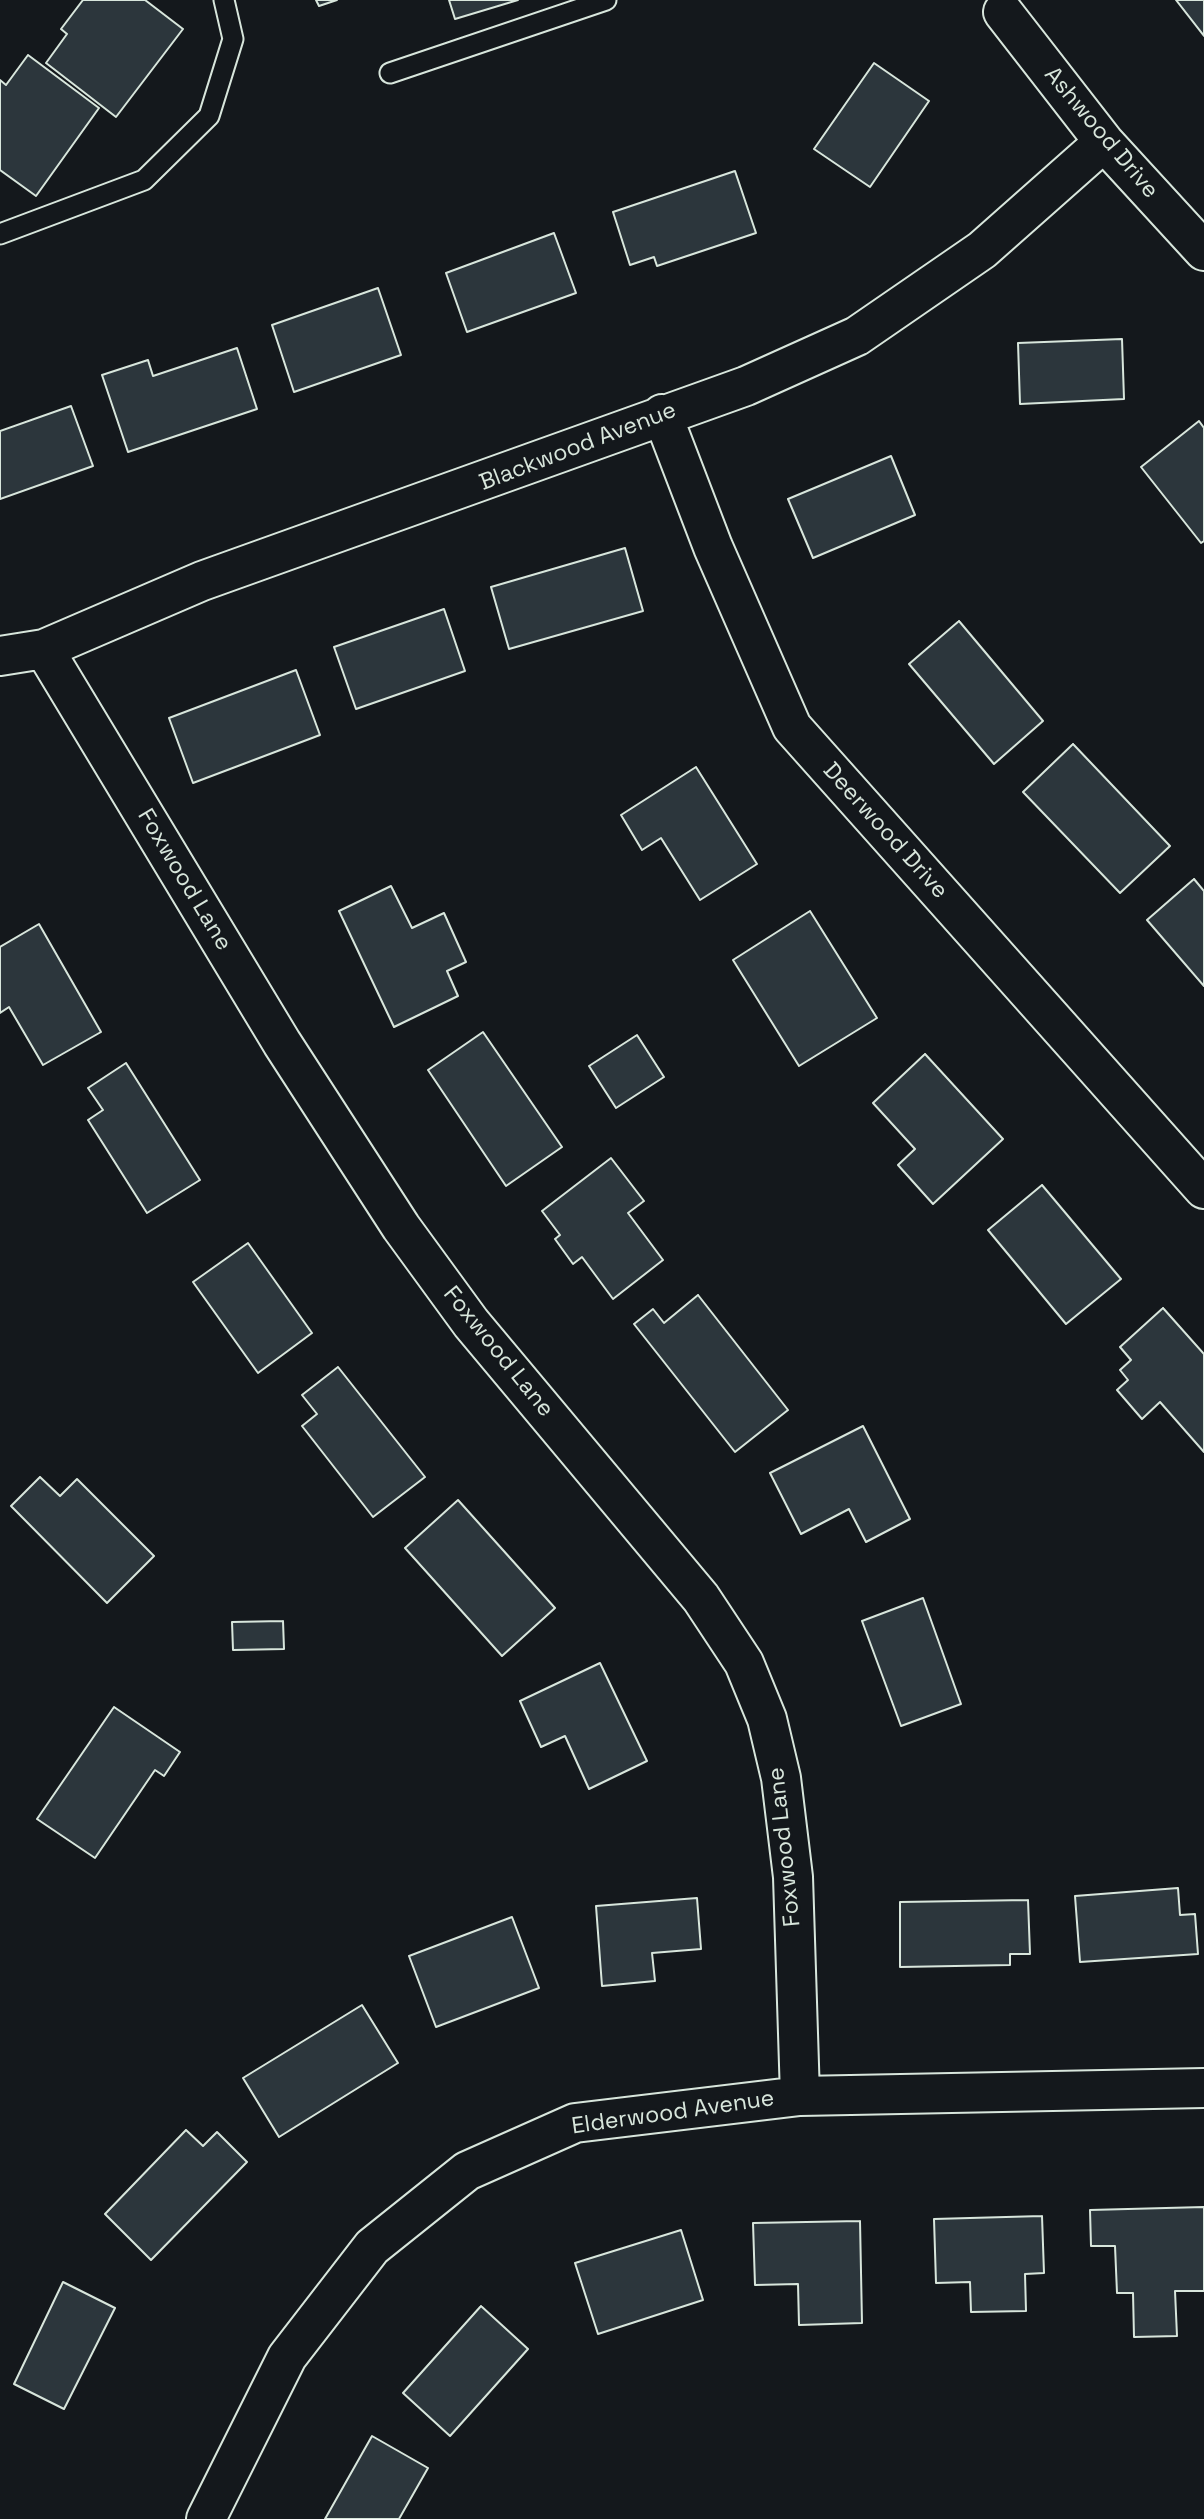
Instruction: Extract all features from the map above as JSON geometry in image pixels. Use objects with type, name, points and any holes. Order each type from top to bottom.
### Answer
[{"type":"street","name":"Ashwood Drive","points":[[1003,12],[1104,142],[1204,251]]},
{"type":"street","name":"Blackwood Avenue","points":[[0,656],[44,649],[202,581],[746,386],[857,336],[982,250],[1104,142]]},
{"type":"street","name":"Deerwood Drive","points":[[662,414],[713,547],[792,727],[1204,1189]]},
{"type":"street","name":"Foxwood Lane","points":[[44,649],[282,1043],[401,1227],[471,1323],[701,1598],[744,1664],[767,1719],[784,1803],[793,1877],[800,2096]]},
{"type":"street","name":"Elderwood Avenue","points":[[206,2519],[288,2357],[372,2247],[467,2171],[575,2123],[800,2096],[1204,2088]]},
{"type":"lane","points":[[0,234],[144,180],[209,116],[233,38],[224,0]]},
{"type":"lane","points":[[390,73],[606,0]]},
{"type":"building","points":[[83,0],[145,0],[183,29],[116,117],[46,63],[67,34],[61,29]]},
{"type":"building","points":[[316,0],[337,0],[319,6]]},
{"type":"building","points":[[449,0],[518,0],[455,19]]},
{"type":"building","points":[[1176,0],[1204,0],[1204,36]]},
{"type":"building","points":[[28,55],[99,108],[36,196],[0,170],[0,80],[6,85]]},
{"type":"building","points":[[874,63],[929,101],[870,187],[814,149]]},
{"type":"building","points":[[735,171],[756,233],[657,266],[654,257],[630,265],[613,212]]},
{"type":"building","points":[[554,233],[576,293],[467,332],[446,273]]},
{"type":"building","points":[[378,288],[401,355],[294,392],[272,325]]},
{"type":"building","points":[[1122,339],[1124,399],[1020,404],[1018,343]]},
{"type":"building","points":[[237,348],[257,409],[128,452],[102,375],[148,360],[153,376]]},
{"type":"building","points":[[71,406],[93,466],[0,499],[0,431]]},
{"type":"building","points":[[1199,421],[1204,428],[1204,541],[1201,543],[1141,467]]},
{"type":"building","points":[[891,456],[915,515],[813,558],[788,499]]},
{"type":"building","points":[[625,548],[643,611],[509,649],[491,587]]},
{"type":"building","points":[[444,609],[465,671],[356,709],[334,647]]},
{"type":"building","points":[[959,621],[1043,721],[994,764],[909,664]]},
{"type":"building","points":[[296,670],[320,735],[193,783],[169,718]]},
{"type":"building","points":[[1073,744],[1170,846],[1120,893],[1023,792]]},
{"type":"building","points":[[696,767],[757,864],[700,900],[661,838],[642,850],[621,815]]},
{"type":"building","points":[[1194,879],[1204,891],[1204,986],[1147,920]]},
{"type":"building","points":[[391,886],[412,928],[444,913],[466,962],[447,971],[458,996],[394,1027],[339,911]]},
{"type":"building","points":[[810,911],[877,1018],[799,1066],[733,960]]},
{"type":"building","points":[[39,924],[101,1032],[43,1065],[9,1007],[0,1013],[0,947]]},
{"type":"building","points":[[483,1032],[562,1147],[506,1186],[428,1070]]},
{"type":"building","points":[[637,1035],[664,1077],[616,1108],[589,1066]]},
{"type":"building","points":[[925,1054],[1003,1139],[933,1204],[898,1165],[915,1149],[873,1103]]},
{"type":"building","points":[[126,1063],[200,1180],[147,1213],[88,1120],[103,1110],[88,1088]]},
{"type":"building","points":[[611,1158],[644,1201],[628,1213],[663,1260],[613,1299],[582,1257],[573,1264],[555,1239],[560,1235],[542,1211]]},
{"type":"building","points":[[1042,1185],[1121,1279],[1066,1324],[988,1230]]},
{"type":"building","points":[[248,1243],[312,1333],[258,1373],[193,1282]]},
{"type":"building","points":[[698,1295],[788,1410],[735,1452],[634,1324],[653,1309],[664,1323]]},
{"type":"building","points":[[1163,1308],[1204,1354],[1204,1452],[1160,1402],[1142,1419],[1117,1390],[1128,1380],[1120,1370],[1131,1360],[1120,1347]]},
{"type":"building","points":[[338,1367],[425,1477],[373,1517],[302,1426],[317,1414],[302,1395]]},
{"type":"building","points":[[863,1426],[910,1519],[866,1542],[849,1509],[801,1534],[770,1473]]},
{"type":"building","points":[[40,1477],[60,1496],[77,1479],[154,1556],[107,1603],[11,1506]]},
{"type":"building","points":[[458,1500],[555,1608],[502,1656],[405,1548]]},
{"type":"building","points":[[923,1598],[961,1704],[901,1726],[862,1621]]},
{"type":"building","points":[[283,1621],[284,1649],[233,1650],[232,1622]]},
{"type":"building","points":[[600,1663],[647,1761],[589,1789],[565,1736],[541,1747],[520,1701]]},
{"type":"building","points":[[114,1707],[180,1752],[164,1776],[155,1770],[95,1858],[37,1819]]},
{"type":"building","points":[[1178,1888],[1180,1915],[1195,1914],[1198,1954],[1080,1962],[1075,1896]]},
{"type":"building","points":[[697,1898],[701,1949],[652,1953],[655,1981],[602,1986],[596,1906]]},
{"type":"building","points":[[1028,1900],[1030,1954],[1010,1954],[1010,1965],[900,1967],[900,1902]]},
{"type":"building","points":[[512,1917],[539,1988],[436,2027],[409,1956]]},
{"type":"building","points":[[362,2005],[398,2063],[279,2137],[243,2078]]},
{"type":"building","points":[[186,2130],[203,2146],[217,2132],[247,2162],[151,2260],[105,2214]]},
{"type":"building","points":[[1204,2207],[1204,2291],[1175,2291],[1177,2336],[1134,2337],[1133,2293],[1117,2293],[1115,2246],[1091,2246],[1090,2210]]},
{"type":"building","points":[[1042,2216],[1044,2273],[1025,2274],[1026,2311],[971,2312],[970,2282],[936,2283],[934,2219]]},
{"type":"building","points":[[860,2221],[862,2323],[799,2325],[798,2284],[755,2285],[753,2223]]},
{"type":"building","points":[[681,2230],[703,2300],[598,2334],[575,2263]]},
{"type":"building","points":[[63,2282],[115,2308],[64,2409],[14,2384]]},
{"type":"building","points":[[481,2306],[528,2349],[450,2436],[403,2393]]},
{"type":"building","points":[[372,2436],[428,2468],[399,2519],[325,2519]]}]
